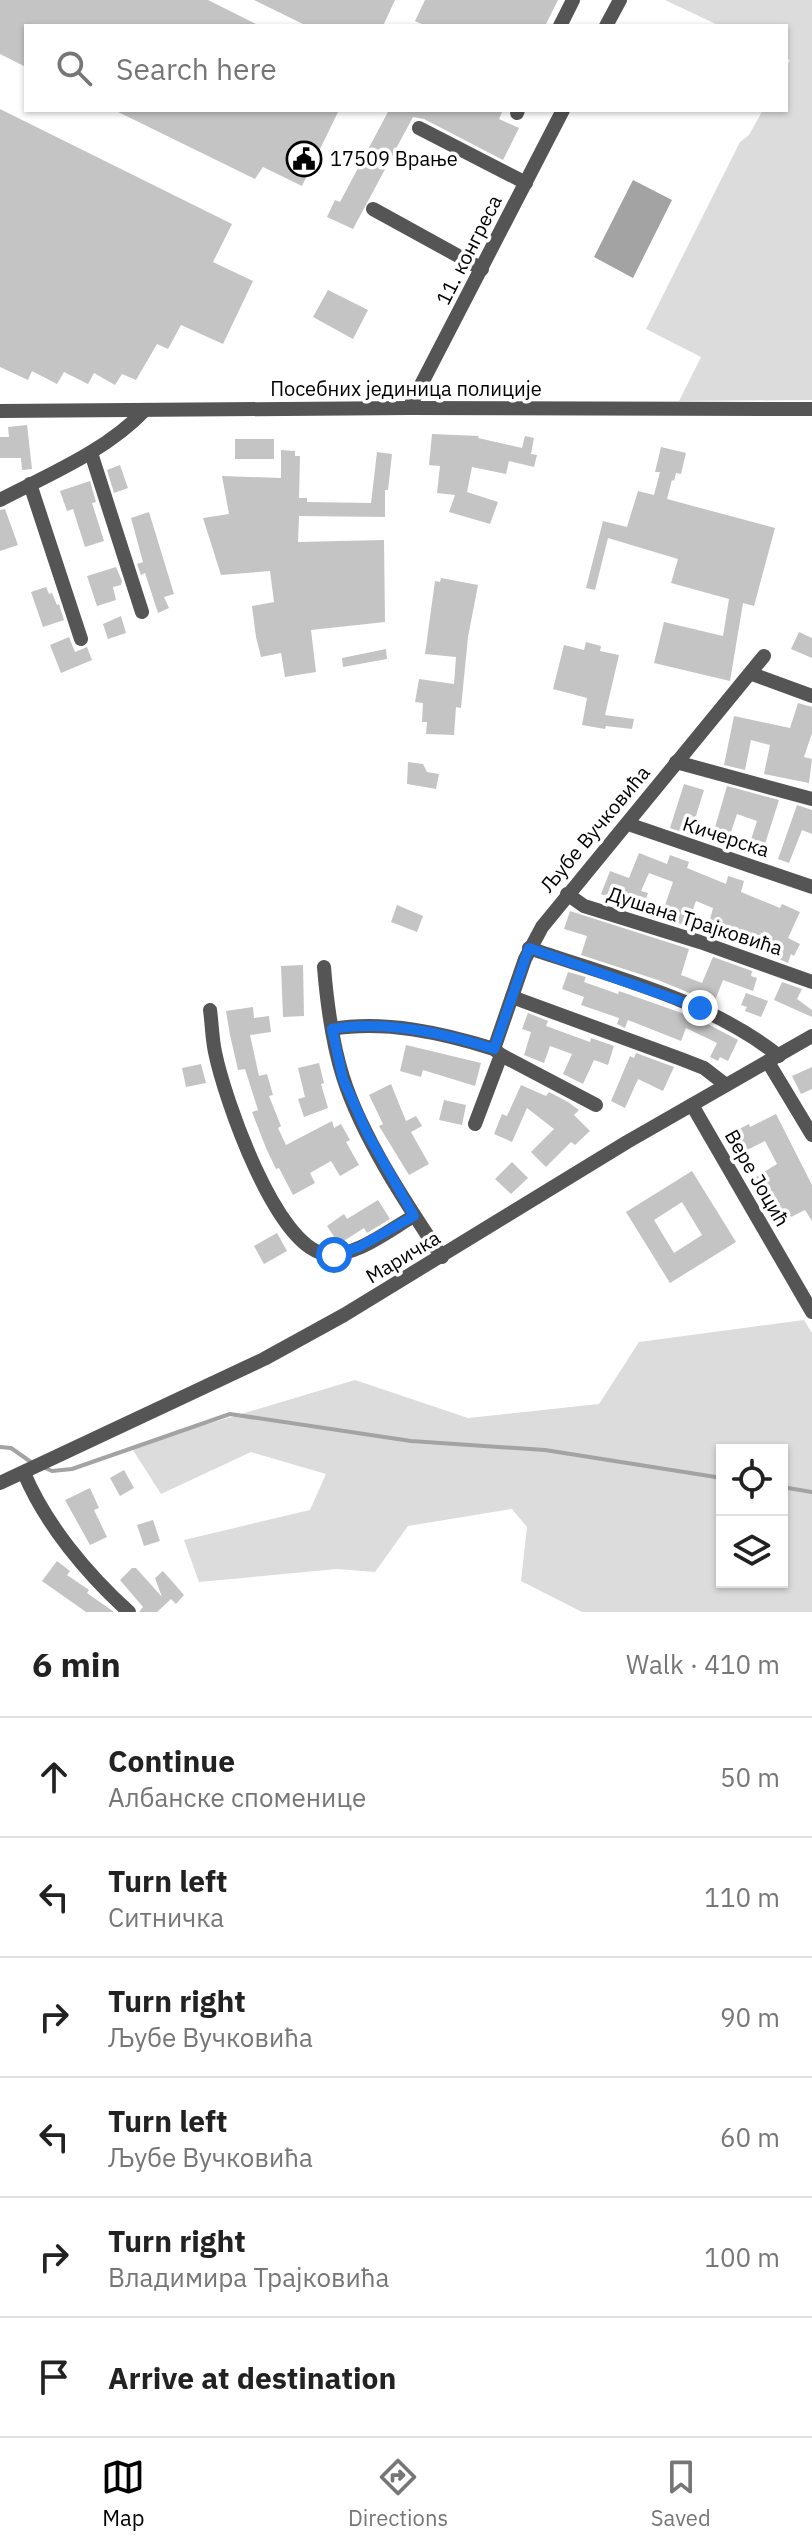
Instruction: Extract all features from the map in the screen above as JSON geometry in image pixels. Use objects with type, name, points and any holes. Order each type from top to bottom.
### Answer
[{"type":"street","points":[[561,24],[573,0]]},
{"type":"street","points":[[607,24],[620,0]]},
{"type":"street","name":"11. конгреса","points":[[409,408],[562,112]]},
{"type":"street","points":[[419,128],[526,183]]},
{"type":"street","points":[[373,209],[482,269]]},
{"type":"street","name":"Посебних јединица полиције","points":[[0,411],[812,409]]},
{"type":"street","points":[[0,500],[91,453],[126,430],[145,410]]},
{"type":"street","points":[[91,453],[142,612]]},
{"type":"street","points":[[30,484],[81,639]]},
{"type":"street","name":"Љубе Вучковића","points":[[475,1124],[529,948],[567,894],[764,656]]},
{"type":"street","points":[[752,674],[812,696]]},
{"type":"street","points":[[676,762],[812,799]]},
{"type":"street","name":"Кичерска","points":[[628,824],[812,887]]},
{"type":"street","name":"Душана Трајковића","points":[[567,894],[584,906],[700,942],[812,982]]},
{"type":"street","points":[[529,948],[700,1008],[733,1024],[773,1059],[812,1135]]},
{"type":"street","points":[[324,967],[327,1010],[343,1079],[367,1133],[414,1216],[442,1257]]},
{"type":"street","points":[[512,997],[704,1068],[726,1085]]},
{"type":"street","points":[[210,1010],[214,1050],[246,1146],[276,1206],[303,1244],[317,1253],[343,1253],[414,1216]]},
{"type":"street","points":[[332,1029],[356,1025],[392,1026],[497,1052],[596,1105]]},
{"type":"street","name":"Маричка","points":[[0,1483],[264,1359],[358,1307],[812,1036]]},
{"type":"street","name":"Вере Јоцић","points":[[692,1105],[812,1312]]},
{"type":"street","points":[[27,1472],[32,1492],[80,1561],[121,1609]]},
{"type":"shaded area","points":[[665,0],[812,0],[812,400],[679,401],[701,357],[646,329],[740,142],[749,135],[762,112],[788,112],[788,24],[716,24]]},
{"type":"shaded area","points":[[633,180],[672,200],[633,278],[594,257]]},
{"type":"shaded area","points":[[804,1320],[812,1333],[812,1612],[582,1612],[521,1581],[527,1527],[512,1509],[408,1526],[375,1572],[337,1569],[199,1582],[184,1540],[310,1510],[326,1474],[251,1452],[161,1494],[131,1447],[355,1380],[468,1418],[599,1404],[639,1342]]},
{"type":"building","points":[[0,0],[208,0],[256,24],[24,24],[24,66],[0,54]]},
{"type":"building","points":[[254,0],[395,0],[384,24],[303,24]]},
{"type":"building","points":[[425,0],[558,0],[546,24],[422,24],[415,21]]},
{"type":"building","points":[[0,109],[232,224],[213,262],[253,281],[223,344],[181,325],[168,349],[157,344],[136,380],[122,374],[115,385],[94,373],[88,384],[64,372],[57,384],[32,371],[28,380],[0,367]]},
{"type":"building","points":[[118,112],[338,112],[302,186],[263,167],[255,179]]},
{"type":"building","points":[[388,112],[502,112],[499,119],[519,128],[503,160],[424,119],[413,117],[353,229],[327,217],[335,200],[340,202]]},
{"type":"building","points":[[328,290],[368,310],[353,339],[313,317]]},
{"type":"building","points":[[27,425],[32,469],[22,470],[21,458],[0,458],[0,437],[9,437],[8,427]]},
{"type":"building","points":[[432,434],[479,436],[522,448],[525,436],[534,438],[531,454],[537,455],[534,467],[509,461],[506,474],[472,467],[467,492],[498,502],[490,524],[449,512],[455,495],[437,493],[440,466],[429,465]]},
{"type":"building","points":[[235,439],[274,439],[274,459],[235,459]]},
{"type":"building","points":[[661,447],[686,453],[681,474],[676,473],[672,480],[667,499],[775,528],[754,606],[743,603],[730,681],[654,663],[664,622],[723,636],[729,599],[671,583],[678,559],[608,538],[595,590],[586,588],[603,521],[627,527],[638,491],[654,495],[660,472],[655,472]]},
{"type":"building","points":[[281,450],[295,451],[295,456],[300,456],[299,498],[307,498],[307,502],[371,503],[377,452],[392,454],[388,490],[385,490],[385,517],[299,516],[298,542],[384,540],[385,622],[311,630],[316,672],[285,677],[281,653],[261,657],[256,637],[252,606],[274,602],[270,571],[221,575],[203,518],[229,514],[222,476],[281,478]]},
{"type":"building","points":[[120,465],[128,488],[114,493],[107,470]]},
{"type":"building","points":[[90,481],[96,502],[92,503],[104,541],[85,547],[73,509],[67,511],[60,491]]},
{"type":"building","points":[[5,509],[18,545],[0,551],[0,510]]},
{"type":"building","points":[[149,512],[174,594],[164,597],[169,608],[158,613],[145,573],[141,575],[137,564],[143,562],[131,518]]},
{"type":"building","points":[[116,567],[122,581],[121,585],[113,587],[116,600],[97,606],[87,576]]},
{"type":"building","points":[[441,578],[478,585],[468,637],[461,708],[456,707],[454,735],[426,734],[427,722],[422,722],[423,703],[415,702],[419,679],[454,684],[456,657],[425,654],[435,581],[440,582]]},
{"type":"building","points":[[46,587],[59,604],[64,620],[43,627],[31,592]]},
{"type":"building","points":[[121,616],[126,633],[108,639],[103,624]]},
{"type":"building","points":[[799,632],[812,638],[812,658],[791,649]]},
{"type":"building","points":[[69,637],[75,652],[87,647],[92,660],[61,673],[50,645]]},
{"type":"building","points":[[586,642],[601,646],[600,651],[619,655],[605,715],[634,719],[632,729],[582,725],[587,698],[553,689],[564,645],[584,650]]},
{"type":"building","points":[[386,649],[387,659],[343,667],[342,658]]},
{"type":"building","points":[[798,703],[812,707],[812,733],[804,757],[812,759],[809,783],[764,774],[770,745],[751,740],[745,770],[724,765],[734,716],[790,728]]},
{"type":"building","points":[[408,762],[423,764],[427,772],[439,774],[436,789],[407,784]]},
{"type":"building","points":[[684,784],[704,790],[690,835],[670,828]]},
{"type":"building","points":[[727,786],[779,800],[761,857],[747,852],[757,821],[737,814],[726,847],[711,841]]},
{"type":"building","points":[[797,805],[812,810],[812,834],[802,830],[789,863],[778,859]]},
{"type":"building","points":[[639,853],[667,864],[670,855],[689,862],[687,868],[726,884],[728,876],[744,881],[741,892],[780,908],[782,904],[800,912],[788,938],[800,944],[794,956],[791,954],[788,963],[724,934],[723,939],[706,934],[713,908],[696,901],[687,926],[661,917],[673,882],[649,873],[641,891],[648,893],[642,910],[601,894],[610,871],[629,878]]},
{"type":"building","points":[[397,905],[423,916],[417,932],[391,922]]},
{"type":"building","points":[[570,911],[689,949],[681,975],[702,983],[713,957],[752,971],[751,976],[757,978],[753,991],[723,980],[714,1003],[658,980],[581,955],[587,936],[564,929]]},
{"type":"building","points":[[303,965],[304,1016],[283,1017],[281,966]]},
{"type":"building","points":[[568,972],[586,977],[584,982],[696,1018],[738,1040],[728,1061],[720,1057],[718,1061],[710,1057],[717,1043],[686,1028],[681,1041],[628,1020],[625,1028],[617,1024],[619,1018],[581,1005],[584,997],[562,989]]},
{"type":"building","points":[[782,982],[802,989],[797,999],[812,1010],[812,1017],[774,1000]]},
{"type":"building","points":[[746,993],[768,1001],[761,1017],[745,1011],[747,1007],[741,1005]]},
{"type":"building","points":[[253,1007],[254,1018],[269,1016],[271,1032],[250,1035],[259,1076],[267,1074],[273,1095],[269,1096],[286,1145],[332,1121],[334,1128],[341,1124],[350,1140],[346,1142],[359,1165],[340,1176],[331,1161],[310,1173],[315,1183],[293,1195],[266,1148],[252,1112],[258,1110],[245,1069],[238,1070],[230,1035],[226,1011]]},
{"type":"building","points":[[528,1013],[548,1021],[546,1026],[590,1042],[591,1038],[614,1046],[608,1065],[594,1060],[583,1084],[563,1074],[572,1054],[550,1046],[544,1063],[524,1055],[531,1032],[522,1029]]},
{"type":"building","points":[[406,1045],[481,1063],[475,1086],[423,1070],[421,1077],[400,1071]]},
{"type":"building","points":[[636,1053],[674,1067],[663,1091],[638,1079],[625,1108],[611,1101],[630,1056],[634,1058]]},
{"type":"building","points":[[319,1063],[328,1108],[304,1117],[298,1099],[305,1097],[298,1068]]},
{"type":"building","points":[[201,1064],[206,1083],[186,1087],[182,1068]]},
{"type":"building","points":[[812,1067],[812,1089],[801,1094],[792,1076]]},
{"type":"building","points":[[391,1084],[406,1121],[416,1116],[422,1126],[411,1132],[429,1164],[409,1175],[379,1126],[383,1124],[369,1095]]},
{"type":"building","points":[[521,1085],[546,1096],[549,1092],[568,1102],[579,1110],[574,1115],[590,1131],[575,1145],[571,1142],[546,1167],[531,1152],[554,1129],[527,1108],[512,1142],[494,1134],[502,1114],[507,1116]]},
{"type":"building","points":[[444,1100],[466,1105],[462,1125],[439,1120]]},
{"type":"building","points":[[776,1114],[812,1185],[812,1221],[805,1210],[783,1221],[768,1191],[764,1193],[756,1177],[777,1164],[765,1141],[737,1155],[727,1135]]},
{"type":"building","points":[[512,1162],[528,1178],[511,1194],[495,1179]]},
{"type":"building","points":[[692,1171],[736,1242],[670,1283],[626,1212]],"holes":[[[682,1202],[702,1235],[674,1253],[654,1220]]]},
{"type":"building","points":[[378,1200],[390,1219],[367,1233],[364,1228],[339,1244],[327,1226],[344,1214],[347,1219]]},
{"type":"building","points":[[277,1233],[287,1251],[264,1264],[254,1246]]},
{"type":"building","points":[[124,1470],[134,1488],[120,1496],[110,1478]]},
{"type":"building","points":[[90,1488],[99,1508],[94,1510],[107,1537],[90,1545],[65,1500]]},
{"type":"building","points":[[153,1520],[160,1541],[144,1546],[137,1525]]},
{"type":"building","points":[[57,1561],[70,1571],[67,1575],[89,1590],[87,1593],[114,1612],[86,1612],[42,1581]]},
{"type":"building","points":[[136,1568],[162,1597],[155,1578],[163,1571],[184,1595],[176,1604],[171,1599],[157,1612],[139,1612],[143,1607],[120,1580]]},
{"type":"waterway","points":[[43,1467],[52,1471],[72,1469],[230,1414],[411,1441],[545,1450],[716,1477]]},
{"type":"waterway","points":[[0,1447],[11,1448],[31,1462]]},
{"type":"waterway","points":[[788,1488],[812,1492]]},
{"type":"place","name":"17509 Врање","points":[[304,159]]},
{"type":"route","points":[[334,1255],[359,1247],[414,1216],[367,1133],[343,1079],[332,1029],[356,1025],[392,1026],[494,1049],[529,948],[700,1008]]}]
